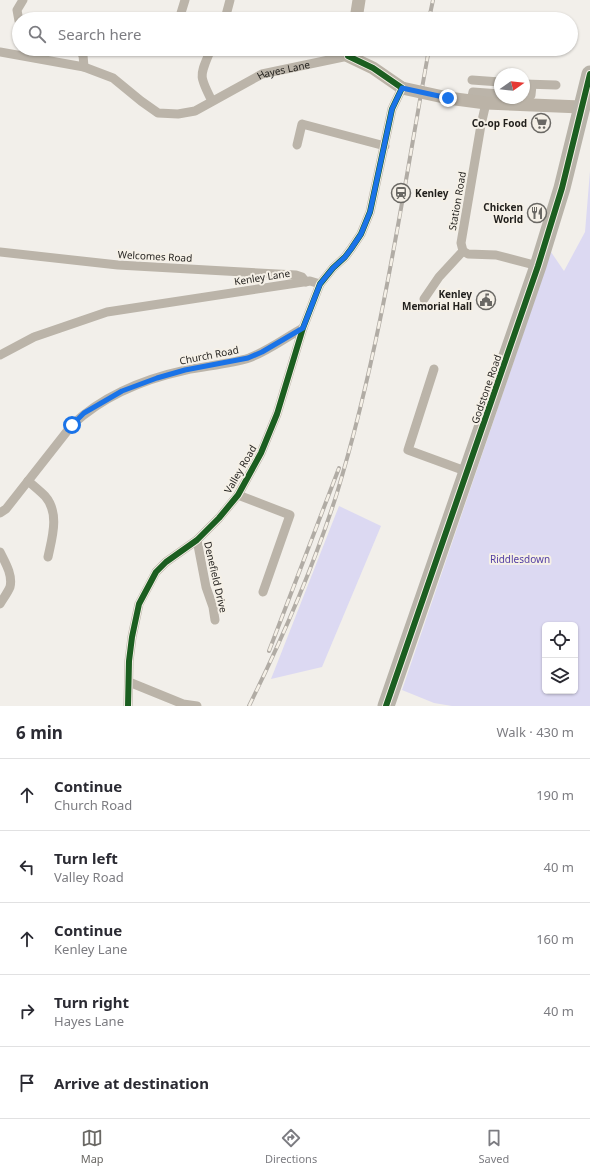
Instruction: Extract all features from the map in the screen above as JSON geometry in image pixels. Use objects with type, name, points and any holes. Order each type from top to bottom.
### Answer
[{"type":"highway","name":"Godstone Road","points":[[386,706],[538,266],[562,188],[590,74]]},
{"type":"street","points":[[17,12],[23,0]]},
{"type":"street","points":[[181,12],[185,0]]},
{"type":"street","points":[[227,12],[230,0]]},
{"type":"street","points":[[357,12],[359,0]]},
{"type":"street","name":"Hayes Lane","points":[[0,52],[12,54]]},
{"type":"street","name":"Hayes Lane","points":[[22,56],[84,67],[113,78],[158,113],[178,114],[195,110],[262,74],[337,56]]},
{"type":"street","points":[[83,56],[84,67]]},
{"type":"street","points":[[208,56],[202,70],[201,77],[212,101]]},
{"type":"street","name":"Hayes Lane","points":[[354,56],[402,88],[471,102],[581,107]]},
{"type":"street","points":[[472,80],[494,82]]},
{"type":"street","points":[[530,85],[556,85]]},
{"type":"street","points":[[320,284],[333,268],[345,257],[361,234],[370,212],[392,109],[402,88]]},
{"type":"street","points":[[471,102],[473,92],[494,94]]},
{"type":"street","name":"Station Road","points":[[463,251],[461,243],[486,103]]},
{"type":"street","points":[[297,145],[302,124],[385,146]]},
{"type":"street","points":[[424,299],[439,277],[463,251],[468,254],[496,255],[538,266]]},
{"type":"street","name":"Welcomes Road","points":[[0,252],[118,265],[296,275],[302,277],[306,282]]},
{"type":"street","name":"Kenley Lane","points":[[0,355],[34,337],[106,312],[306,282],[320,284]]},
{"type":"street","name":"Valley Road","points":[[128,706],[129,661],[139,604],[156,572],[166,562],[197,540],[219,518],[238,495],[261,453],[277,414],[303,328],[320,284]]},
{"type":"street","name":"Church Road","points":[[0,513],[6,509],[72,425],[84,413],[122,391],[157,378],[185,370],[248,358],[262,352],[303,328]]},
{"type":"street","points":[[434,369],[408,450],[468,472]]},
{"type":"street","points":[[28,481],[45,496],[52,510],[54,529],[48,557]]},
{"type":"street","points":[[238,495],[290,515],[263,592]]},
{"type":"street","name":"Denefield Drive","points":[[197,540],[206,587],[215,620]]},
{"type":"street","points":[[0,552],[8,566],[10,586],[0,604]]},
{"type":"street","points":[[129,682],[183,704],[197,706]]},
{"type":"green space","name":"Riddlesdown","points":[[590,171],[590,706],[452,706],[434,703],[402,690],[551,252],[564,271],[585,232]]},
{"type":"green space","points":[[339,506],[381,526],[322,667],[271,679]]},
{"type":"railway","points":[[430,12],[433,0]]},
{"type":"railway","points":[[249,706],[286,628],[308,574],[337,493],[366,383],[378,328],[400,217],[428,56]]},
{"type":"railway","points":[[269,651],[339,468]]},
{"type":"cycle path","points":[[128,706],[129,661],[139,604],[156,572],[166,562],[197,540],[219,518],[238,495],[261,453],[277,414],[303,328],[320,284],[351,249],[361,234],[370,212],[392,109],[402,88],[373,68],[348,56]]},
{"type":"cycle path","points":[[386,706],[538,266],[562,188],[590,74]]},
{"type":"place","name":"Co-op Food","points":[[541,123]]},
{"type":"place","name":"Kenley","points":[[401,193]]},
{"type":"place","name":"Chicken World","points":[[537,213]]},
{"type":"place","name":"Kenley Memorial Hall","points":[[486,300]]},
{"type":"route","points":[[72,425],[84,413],[122,391],[157,378],[185,370],[248,358],[262,352],[303,328],[320,284],[333,268],[345,257],[361,234],[370,212],[392,109],[402,88],[448,98]]}]
